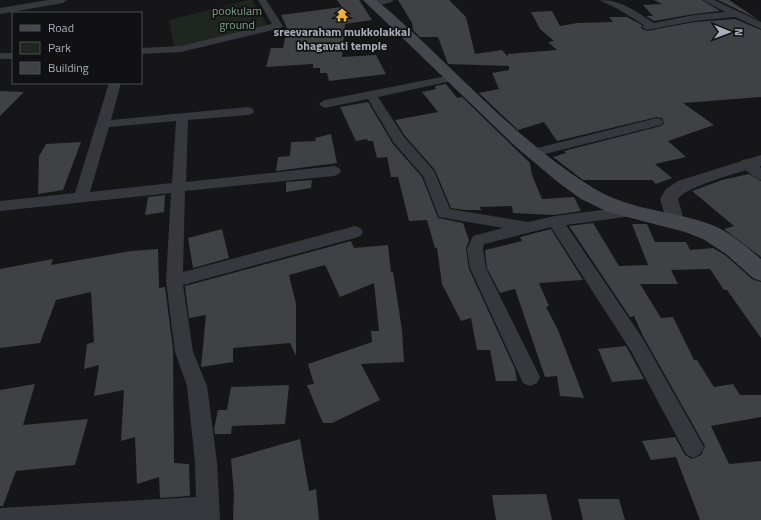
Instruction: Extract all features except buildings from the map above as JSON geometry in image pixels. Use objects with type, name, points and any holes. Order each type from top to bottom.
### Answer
[{"type":"main road","points":[[377,1],[452,78],[533,153],[588,194],[602,203],[625,212],[676,221],[704,231],[726,242],[761,272]]},
{"type":"street","points":[[0,11],[63,0]]},
{"type":"street","points":[[142,51],[181,50],[278,26],[262,0]]},
{"type":"street","points":[[603,0],[619,6],[650,27],[694,18],[736,14]]},
{"type":"street","points":[[708,0],[761,26]]},
{"type":"street","points":[[745,18],[761,14]]},
{"type":"street","points":[[0,56],[12,56]]},
{"type":"street","points":[[325,104],[452,78]]},
{"type":"street","points":[[81,198],[115,84]]},
{"type":"street","points":[[371,95],[399,140],[429,174],[444,213],[531,227]]},
{"type":"street","points":[[104,124],[248,111]]},
{"type":"street","points":[[0,520],[208,514],[206,462],[197,386],[184,352],[174,281],[182,117]]},
{"type":"street","points":[[533,153],[657,122]]},
{"type":"street","points":[[676,221],[669,199],[672,193],[684,185],[754,162],[761,175]]},
{"type":"street","points":[[0,206],[334,172]]},
{"type":"street","points":[[530,378],[478,268],[475,249],[478,240],[555,221],[625,212]]},
{"type":"street","points":[[555,221],[637,345],[693,447]]},
{"type":"street","points":[[174,281],[355,232]]},
{"type":"green space","name":"pookulam ground","points":[[252,0],[268,26],[174,48],[169,20]]},
{"type":"place","name":"sreevaraham mukkolakkal bhagavati temple","points":[[342,15]]}]
